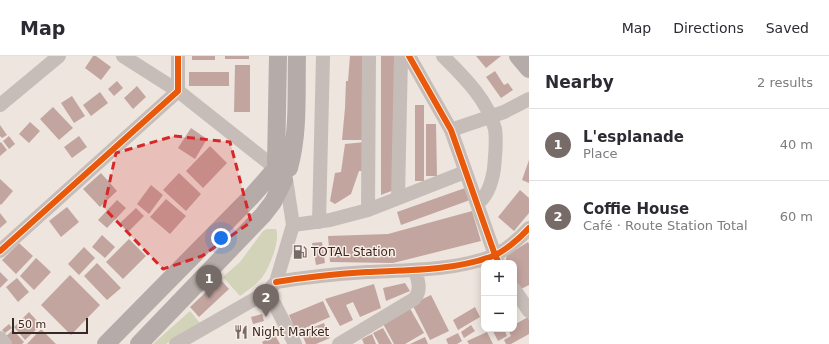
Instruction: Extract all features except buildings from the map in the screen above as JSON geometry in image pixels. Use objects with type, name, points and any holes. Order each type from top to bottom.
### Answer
[{"type":"main road","points":[[139,344],[263,215],[273,202],[280,172],[278,56]]},
{"type":"main road","points":[[106,344],[251,197],[280,172],[292,155],[296,124],[297,56]]},
{"type":"main road","points":[[518,56],[529,69]]},
{"type":"street","points":[[0,105],[59,56]]},
{"type":"street","points":[[123,56],[178,91],[280,172],[293,225],[271,287],[275,304],[295,344]]},
{"type":"street","points":[[0,251],[178,91],[178,56]]},
{"type":"street","points":[[319,222],[322,56]]},
{"type":"street","points":[[368,210],[369,56]]},
{"type":"street","points":[[398,198],[401,56]]},
{"type":"street","points":[[409,56],[451,130],[497,259]]},
{"type":"street","points":[[443,56],[477,94],[491,116],[495,130],[493,173],[488,193],[483,200],[477,204]]},
{"type":"street","points":[[451,130],[491,116],[529,99]]},
{"type":"street","points":[[293,225],[319,222],[368,210],[465,172]]},
{"type":"street","points":[[176,344],[271,287],[310,277],[415,270],[497,259],[529,228]]},
{"type":"street","points":[[339,344],[414,299],[418,294],[419,289],[415,270]]},
{"type":"street","points":[[517,293],[529,311]]},
{"type":"street","points":[[0,338],[4,344]]},
{"type":"highlighted area","points":[[174,136],[230,142],[251,222],[202,256],[163,269],[104,208],[116,153]]},
{"type":"green space","points":[[267,229],[276,229],[277,241],[273,256],[267,270],[260,280],[240,296],[223,277],[240,262],[263,231]]},
{"type":"green space","points":[[190,311],[200,323],[166,344],[153,344]]},
{"type":"cycle path","points":[[0,251],[178,91],[178,56]]},
{"type":"cycle path","points":[[409,56],[451,130],[498,260]]},
{"type":"cycle path","points":[[276,282],[332,275],[430,269],[462,265],[498,254],[512,244],[529,228]]},
{"type":"place","name":"TOTAL Station","points":[[300,252]]},
{"type":"place","name":"L'esplanade","points":[[209,298]]},
{"type":"place","name":"Coffie House","points":[[266,317]]},
{"type":"place","name":"Night Market","points":[[241,332]]}]
